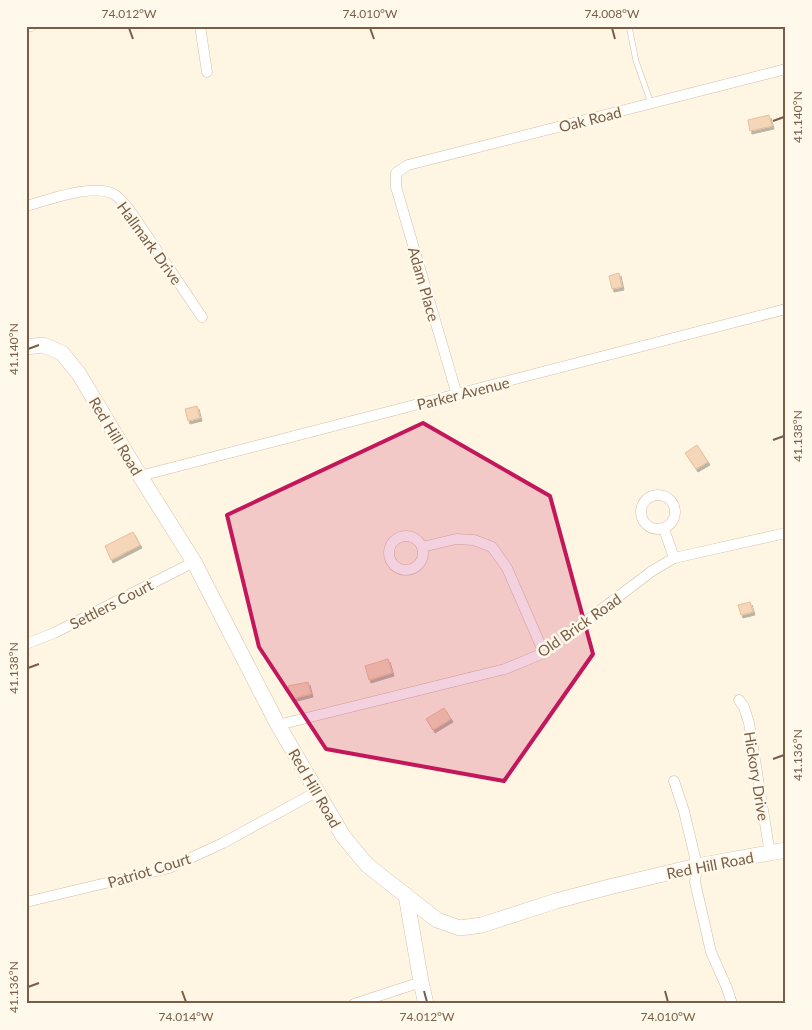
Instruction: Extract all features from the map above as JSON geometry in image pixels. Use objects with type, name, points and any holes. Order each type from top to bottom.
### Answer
[{"type":"street","points":[[26,27],[31,26]]},
{"type":"street","points":[[200,26],[207,72]]},
{"type":"street","name":"Oak Road","points":[[396,173],[408,165],[786,69]]},
{"type":"street","name":"Adam Place","points":[[396,173],[396,187],[457,395]]},
{"type":"street","name":"Hallmark Drive","points":[[26,206],[86,191],[99,190],[114,194],[129,209],[202,317]]},
{"type":"street","name":"Parker Avenue","points":[[140,476],[786,309]]},
{"type":"street","name":"Red Hill Road","points":[[26,347],[43,345],[62,353],[79,374],[194,562],[278,725],[343,836],[367,865],[437,920],[460,928],[482,925],[566,899],[697,866],[786,850]]},
{"type":"street","points":[[664,529],[674,558]]},
{"type":"street","name":"Old Brick Road","points":[[278,725],[505,669],[544,653],[652,571],[674,558],[786,533]]},
{"type":"street","points":[[422,547],[456,539],[474,540],[492,548],[507,568],[544,653]]},
{"type":"street","name":"Settlers Court","points":[[26,644],[54,633],[194,562]]},
{"type":"street","name":"Hickory Drive","points":[[739,700],[744,707],[749,724],[770,854]]},
{"type":"street","points":[[674,781],[684,811],[697,866],[695,882],[710,952],[727,988],[732,1004]]},
{"type":"street","name":"Patriot Court","points":[[26,902],[169,868],[223,843],[318,791]]},
{"type":"street","points":[[406,895],[426,1004]]},
{"type":"street","points":[[354,1004],[421,982]]},
{"type":"lane","points":[[629,26],[636,62],[651,103]]},
{"type":"highlighted area","points":[[423,423],[550,496],[593,654],[504,781],[326,749],[259,647],[227,515]]},
{"type":"building","points":[[769,115],[772,126],[750,131],[748,120]]},
{"type":"building","points":[[619,273],[622,287],[612,289],[609,276]]},
{"type":"building","points":[[197,406],[200,418],[188,421],[185,409]]},
{"type":"building","points":[[697,445],[708,462],[696,469],[685,453]]},
{"type":"building","points":[[133,532],[140,545],[111,560],[105,546]]},
{"type":"building","points":[[750,602],[753,612],[741,615],[738,605]]},
{"type":"building","points":[[388,659],[392,673],[369,680],[365,666]]},
{"type":"building","points":[[308,682],[311,694],[292,699],[288,686]]},
{"type":"building","points":[[444,708],[451,719],[433,730],[426,719]]}]
